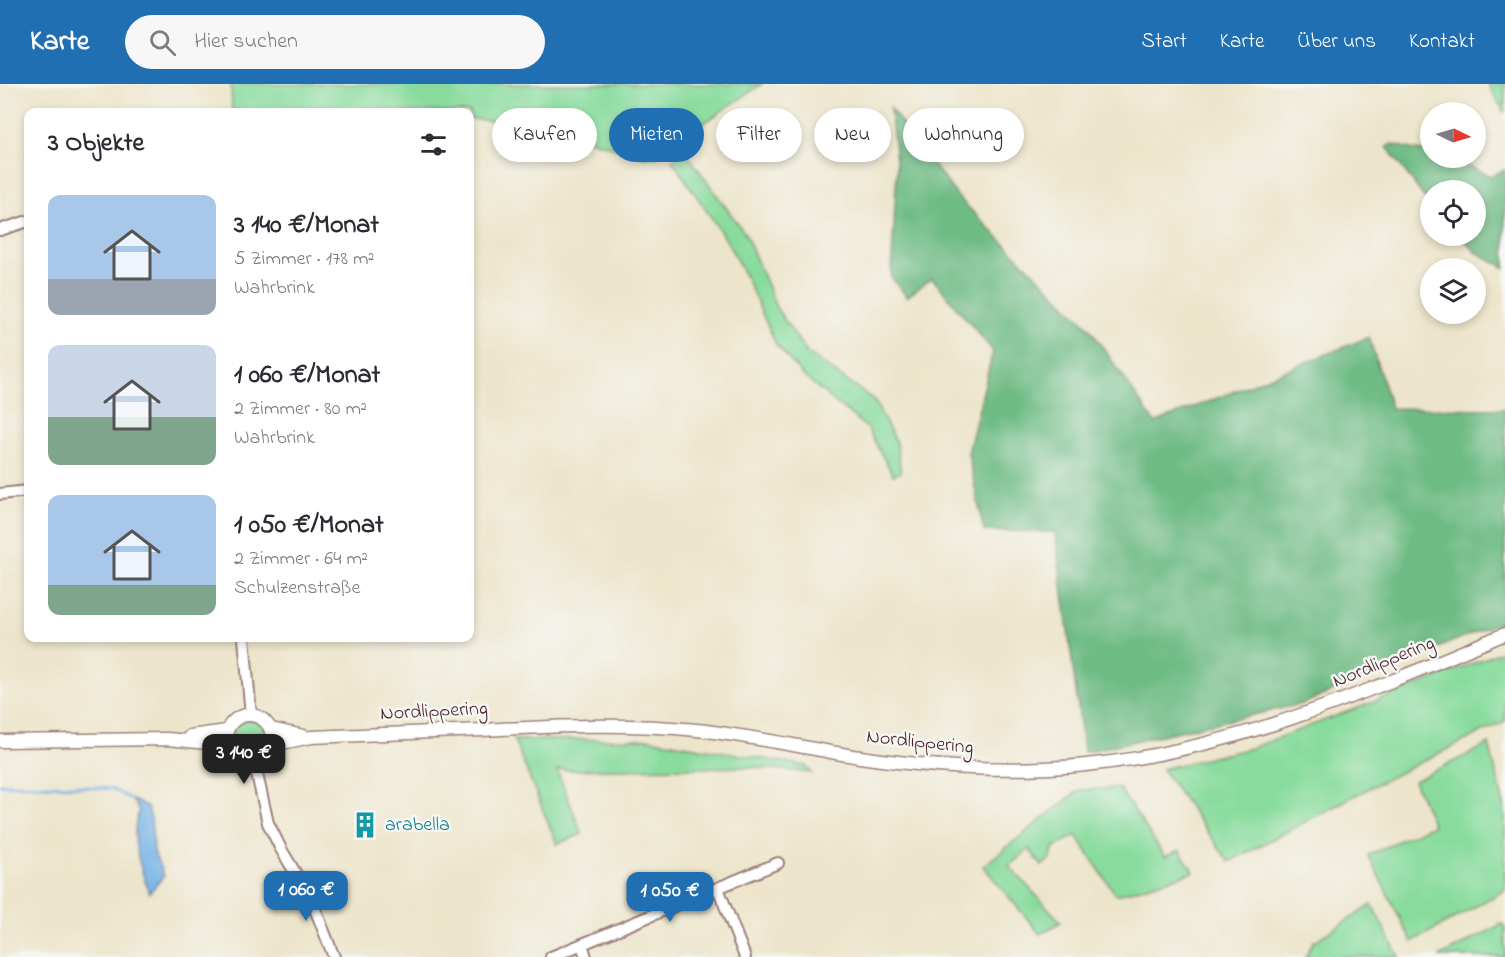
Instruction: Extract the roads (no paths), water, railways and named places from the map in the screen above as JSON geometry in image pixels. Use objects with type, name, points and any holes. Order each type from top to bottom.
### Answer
[{"type":"main road","name":"Nordlippering","points":[[272,744],[311,737],[627,725],[715,733],[932,766],[1028,769],[1084,765],[1172,752],[1264,728],[1376,688],[1505,634]]},
{"type":"main road","points":[[251,715],[260,718],[271,729],[272,744],[263,756],[254,761],[239,759],[231,753],[227,746],[227,731],[237,718],[251,715]]},
{"type":"main road","name":"Nordlippering","points":[[271,729],[311,737]]},
{"type":"main road","points":[[0,741],[168,739],[227,731]]},
{"type":"main road","points":[[168,739],[227,746]]},
{"type":"street","points":[[0,230],[24,222]]},
{"type":"street","points":[[0,494],[24,491]]},
{"type":"street","points":[[244,642],[251,715]]},
{"type":"street","points":[[254,761],[268,823],[307,892],[334,957]]},
{"type":"street","points":[[551,957],[778,863]]},
{"type":"street","points":[[718,888],[745,957]]},
{"type":"street","points":[[582,945],[586,957]]},
{"type":"water","points":[[132,800],[147,806],[151,818],[154,853],[164,876],[149,893],[135,842],[139,811]]},
{"type":"waterway","points":[[0,784],[112,789],[132,800]]},
{"type":"place","name":"arabella","points":[[365,825]]}]
